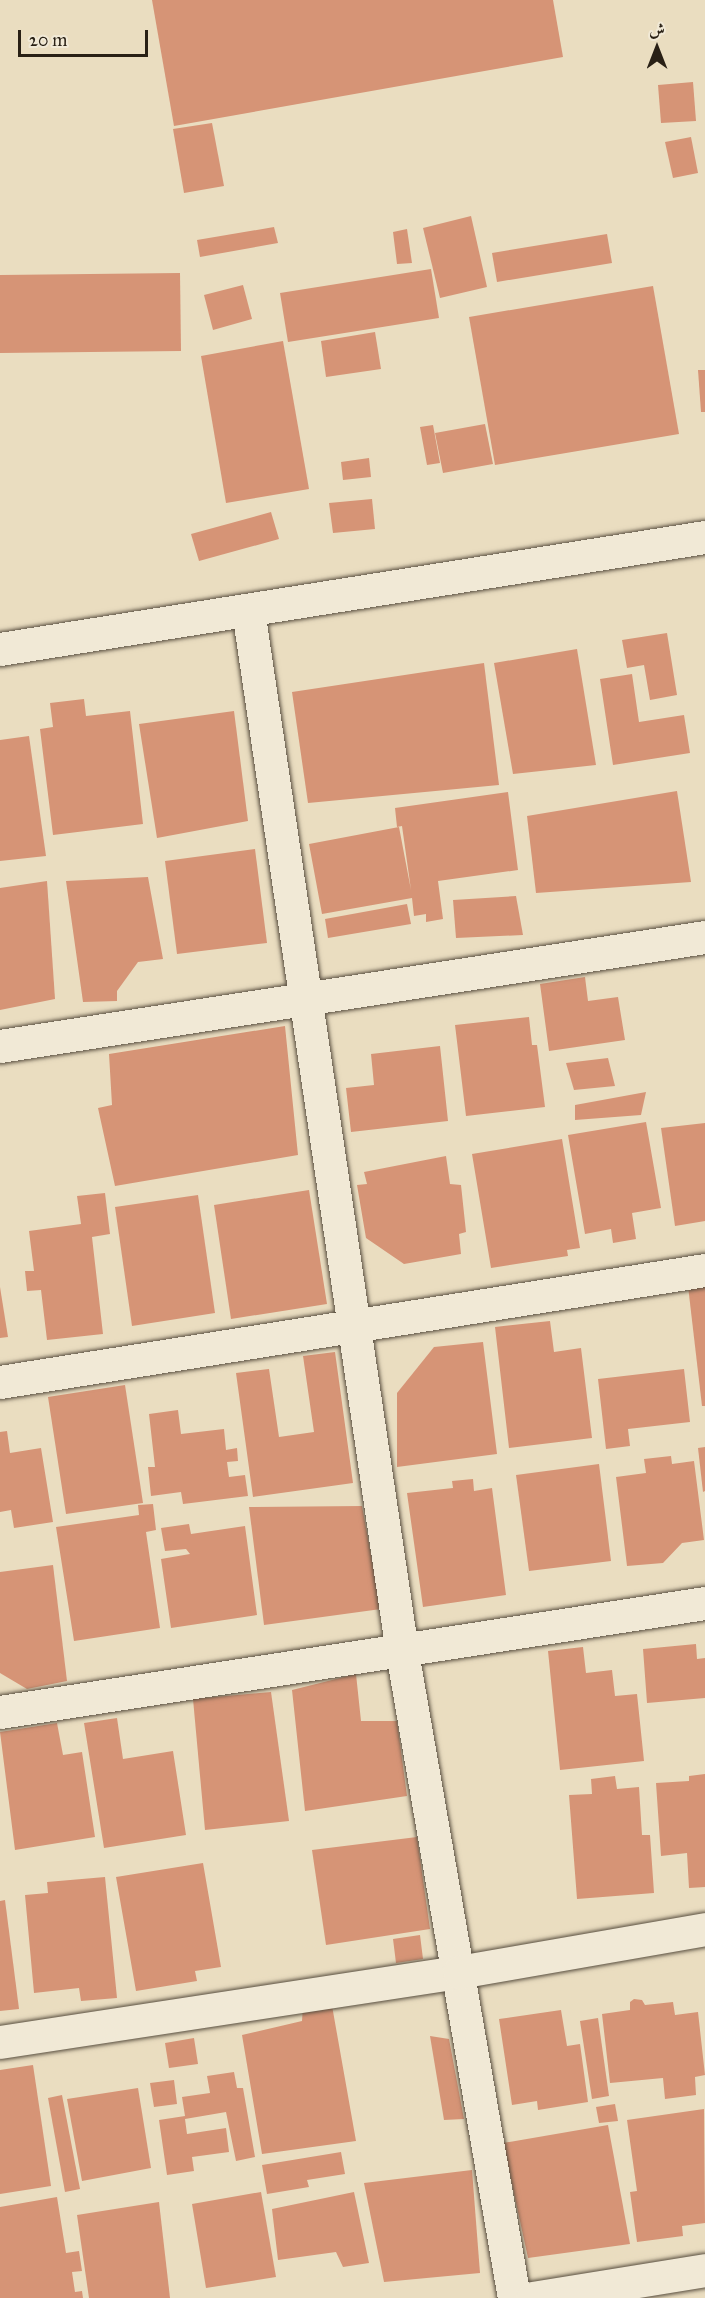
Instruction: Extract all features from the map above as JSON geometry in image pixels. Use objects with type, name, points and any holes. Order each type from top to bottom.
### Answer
[{"type":"street","points":[[0,649],[705,537]]},
{"type":"street","points":[[248,610],[402,1652],[514,2298]]},
{"type":"street","points":[[0,1046],[304,997],[705,937]]},
{"type":"street","points":[[0,1382],[705,1270]]},
{"type":"street","points":[[0,1712],[402,1652],[705,1603]]},
{"type":"street","points":[[0,2042],[459,1972],[705,1929]]},
{"type":"street","points":[[533,2298],[705,2270]]},
{"type":"building","points":[[152,0],[553,0],[563,57],[174,126]]},
{"type":"building","points":[[693,82],[696,121],[661,123],[658,85]]},
{"type":"building","points":[[212,123],[224,186],[184,193],[173,129]]},
{"type":"building","points":[[691,137],[698,173],[673,178],[665,142]]},
{"type":"building","points":[[471,216],[487,287],[440,298],[423,228]]},
{"type":"building","points":[[274,227],[278,243],[200,257],[197,240]]},
{"type":"building","points":[[407,229],[412,263],[397,264],[393,232]]},
{"type":"building","points":[[607,234],[612,263],[497,282],[492,253]]},
{"type":"building","points":[[431,269],[439,318],[288,342],[280,293]]},
{"type":"building","points":[[180,273],[181,351],[0,353],[0,275]]},
{"type":"building","points":[[243,285],[252,319],[213,330],[204,295]]},
{"type":"building","points":[[653,286],[679,434],[495,465],[469,317]]},
{"type":"building","points":[[375,332],[381,369],[326,377],[321,341]]},
{"type":"building","points":[[283,341],[309,489],[226,503],[201,356]]},
{"type":"building","points":[[698,370],[705,370],[705,412],[701,412]]},
{"type":"building","points":[[485,424],[493,464],[443,473],[435,433]]},
{"type":"building","points":[[433,425],[440,463],[427,465],[420,427]]},
{"type":"building","points":[[369,458],[371,477],[343,480],[341,462]]},
{"type":"building","points":[[372,499],[375,529],[333,533],[329,503]]},
{"type":"building","points":[[271,512],[279,539],[199,561],[191,534]]},
{"type":"building","points":[[667,633],[677,695],[650,700],[644,665],[627,668],[622,640]]},
{"type":"building","points":[[577,649],[596,765],[513,774],[494,663]]},
{"type":"building","points":[[484,663],[499,785],[308,803],[292,692]]},
{"type":"building","points":[[632,674],[639,722],[684,715],[690,753],[613,765],[600,679]]},
{"type":"building","points":[[84,699],[86,716],[130,711],[143,824],[53,835],[40,729],[53,727],[50,703]]},
{"type":"building","points":[[234,711],[248,821],[157,838],[139,724]]},
{"type":"building","points":[[29,736],[46,856],[0,861],[0,740]]},
{"type":"building","points":[[677,791],[691,882],[536,893],[527,816]]},
{"type":"building","points":[[508,792],[518,870],[438,881],[443,919],[426,922],[426,914],[414,916],[412,898],[322,914],[309,844],[399,827],[411,890],[402,826],[397,827],[395,808]]},
{"type":"building","points":[[255,849],[267,943],[177,954],[165,861]]},
{"type":"building","points":[[148,877],[163,959],[138,962],[117,991],[117,1001],[83,1002],[66,881]]},
{"type":"building","points":[[47,881],[55,999],[0,1010],[0,888]]},
{"type":"building","points":[[516,896],[523,935],[456,938],[453,900]]},
{"type":"building","points":[[407,904],[411,924],[328,938],[325,919]]},
{"type":"building","points":[[585,977],[588,1001],[618,997],[625,1040],[549,1051],[540,984]]},
{"type":"building","points":[[529,1017],[532,1045],[537,1045],[545,1107],[466,1116],[455,1025]]},
{"type":"building","points":[[285,1026],[298,1155],[115,1186],[98,1108],[112,1105],[109,1054]]},
{"type":"building","points":[[440,1046],[448,1121],[351,1132],[346,1088],[374,1085],[371,1054]]},
{"type":"building","points":[[608,1058],[615,1086],[574,1090],[566,1063]]},
{"type":"building","points":[[646,1092],[641,1115],[575,1120],[575,1105]]},
{"type":"building","points":[[646,1122],[661,1208],[632,1213],[636,1239],[613,1243],[611,1229],[585,1234],[568,1135]]},
{"type":"building","points":[[705,1123],[705,1221],[675,1226],[661,1128]]},
{"type":"building","points":[[562,1139],[580,1248],[567,1250],[568,1256],[491,1268],[472,1154]]},
{"type":"building","points":[[446,1156],[450,1184],[461,1185],[466,1232],[459,1234],[461,1254],[404,1264],[366,1238],[357,1185],[367,1184],[364,1172]]},
{"type":"building","points":[[309,1190],[327,1304],[231,1319],[214,1205]]},
{"type":"building","points":[[105,1193],[110,1234],[92,1237],[103,1334],[47,1340],[41,1290],[27,1291],[25,1271],[34,1271],[29,1231],[81,1224],[77,1196]]},
{"type":"building","points":[[198,1195],[215,1313],[132,1326],[115,1207]]},
{"type":"building","points":[[705,1283],[705,1406],[702,1406],[688,1286]]},
{"type":"building","points":[[0,1287],[8,1337],[0,1338]]},
{"type":"building","points":[[550,1321],[554,1352],[581,1348],[592,1438],[509,1448],[495,1327]]},
{"type":"building","points":[[483,1342],[497,1454],[397,1467],[397,1393],[434,1347]]},
{"type":"building","points":[[335,1352],[353,1483],[253,1497],[236,1373],[269,1369],[279,1437],[314,1432],[303,1356]]},
{"type":"building","points":[[684,1369],[690,1422],[628,1429],[630,1446],[606,1449],[598,1379]]},
{"type":"building","points":[[125,1385],[143,1503],[66,1514],[48,1397]]},
{"type":"building","points":[[178,1410],[181,1434],[224,1429],[226,1450],[237,1448],[238,1461],[227,1462],[229,1477],[245,1475],[248,1496],[183,1504],[181,1492],[151,1496],[148,1467],[155,1467],[149,1414]]},
{"type":"building","points":[[7,1431],[10,1453],[41,1448],[53,1522],[14,1528],[11,1510],[0,1512],[0,1432]]},
{"type":"building","points":[[705,1447],[705,1491],[703,1492],[698,1448]]},
{"type":"building","points":[[671,1456],[672,1464],[694,1461],[704,1540],[682,1543],[663,1563],[627,1566],[616,1477],[646,1473],[644,1459]]},
{"type":"building","points":[[599,1464],[611,1561],[529,1571],[516,1475]]},
{"type":"building","points":[[473,1479],[474,1491],[492,1488],[506,1595],[423,1607],[407,1493],[453,1488],[452,1481]]},
{"type":"building","points":[[153,1504],[156,1530],[146,1532],[160,1628],[74,1641],[56,1527],[139,1515],[138,1505]]},
{"type":"building","points":[[362,1506],[381,1609],[264,1625],[249,1507]]},
{"type":"building","points":[[189,1524],[191,1534],[245,1526],[257,1615],[171,1628],[161,1559],[190,1554],[186,1549],[165,1551],[161,1528]]},
{"type":"building","points":[[53,1565],[67,1681],[27,1689],[0,1673],[0,1572]]},
{"type":"building","points":[[696,1644],[697,1659],[705,1658],[705,1698],[647,1703],[643,1649]]},
{"type":"building","points":[[583,1647],[586,1673],[612,1670],[615,1696],[637,1694],[644,1761],[560,1770],[548,1651]]},
{"type":"building","points":[[356,1674],[361,1721],[397,1721],[407,1796],[305,1811],[292,1690]]},
{"type":"building","points":[[271,1692],[289,1821],[205,1830],[193,1699]]},
{"type":"building","points":[[117,1718],[123,1759],[173,1751],[186,1835],[104,1848],[84,1723]]},
{"type":"building","points":[[57,1723],[63,1755],[82,1752],[95,1837],[15,1850],[0,1732]]},
{"type":"building","points":[[705,1774],[705,1887],[689,1888],[687,1853],[661,1856],[656,1783],[689,1781],[689,1776]]},
{"type":"building","points":[[615,1776],[617,1789],[639,1787],[642,1835],[650,1835],[654,1893],[577,1899],[569,1795],[592,1794],[591,1779]]},
{"type":"building","points":[[417,1837],[430,1929],[326,1945],[312,1850]]},
{"type":"building","points":[[203,1863],[221,1967],[195,1971],[197,1981],[136,1991],[116,1877]]},
{"type":"building","points":[[105,1877],[117,1998],[81,2001],[79,1988],[34,1993],[25,1895],[48,1893],[47,1882]]},
{"type":"building","points":[[5,1900],[19,2009],[0,2011],[0,1901]]},
{"type":"building","points":[[420,1935],[423,1959],[396,1963],[393,1939]]},
{"type":"building","points":[[634,1999],[642,2000],[645,2005],[673,2002],[675,2015],[698,2012],[705,2075],[695,2077],[696,2095],[665,2099],[663,2078],[610,2083],[602,2014],[630,2010],[630,2002]]},
{"type":"building","points":[[331,2000],[356,2141],[262,2154],[242,2035],[302,2021],[303,2006]]},
{"type":"building","points":[[561,2010],[567,2046],[580,2044],[588,2102],[538,2110],[537,2101],[512,2105],[499,2019]]},
{"type":"building","points":[[598,2018],[609,2096],[592,2099],[580,2021]]},
{"type":"building","points":[[430,2036],[449,2039],[464,2119],[444,2120]]},
{"type":"building","points":[[194,2038],[198,2064],[169,2068],[165,2043]]},
{"type":"building","points":[[33,2065],[51,2186],[0,2194],[0,2070]]},
{"type":"building","points":[[234,2072],[237,2088],[243,2088],[255,2157],[236,2161],[226,2112],[185,2119],[187,2134],[226,2128],[229,2152],[192,2157],[194,2171],[167,2175],[159,2120],[185,2116],[182,2097],[210,2093],[207,2076]]},
{"type":"building","points":[[174,2080],[177,2104],[154,2107],[150,2083]]},
{"type":"building","points":[[138,2088],[151,2168],[82,2181],[67,2099]]},
{"type":"building","points":[[62,2095],[80,2189],[65,2192],[48,2098]]},
{"type":"building","points":[[615,2104],[618,2121],[599,2123],[596,2107]]},
{"type":"building","points":[[704,2109],[705,2223],[682,2226],[683,2236],[637,2242],[630,2192],[637,2191],[627,2120]]},
{"type":"building","points":[[608,2125],[630,2244],[528,2258],[503,2143]]},
{"type":"building","points":[[341,2152],[345,2174],[307,2180],[309,2187],[267,2194],[262,2165]]},
{"type":"building","points":[[472,2170],[480,2273],[384,2282],[364,2183]]},
{"type":"building","points":[[261,2192],[276,2277],[206,2288],[192,2204]]},
{"type":"building","points":[[354,2192],[369,2263],[343,2267],[336,2252],[278,2260],[272,2209]]},
{"type":"building","points":[[57,2197],[66,2253],[79,2251],[82,2271],[72,2272],[75,2292],[82,2291],[83,2298],[0,2298],[0,2207]]},
{"type":"building","points":[[159,2202],[170,2298],[89,2298],[77,2215]]}]
